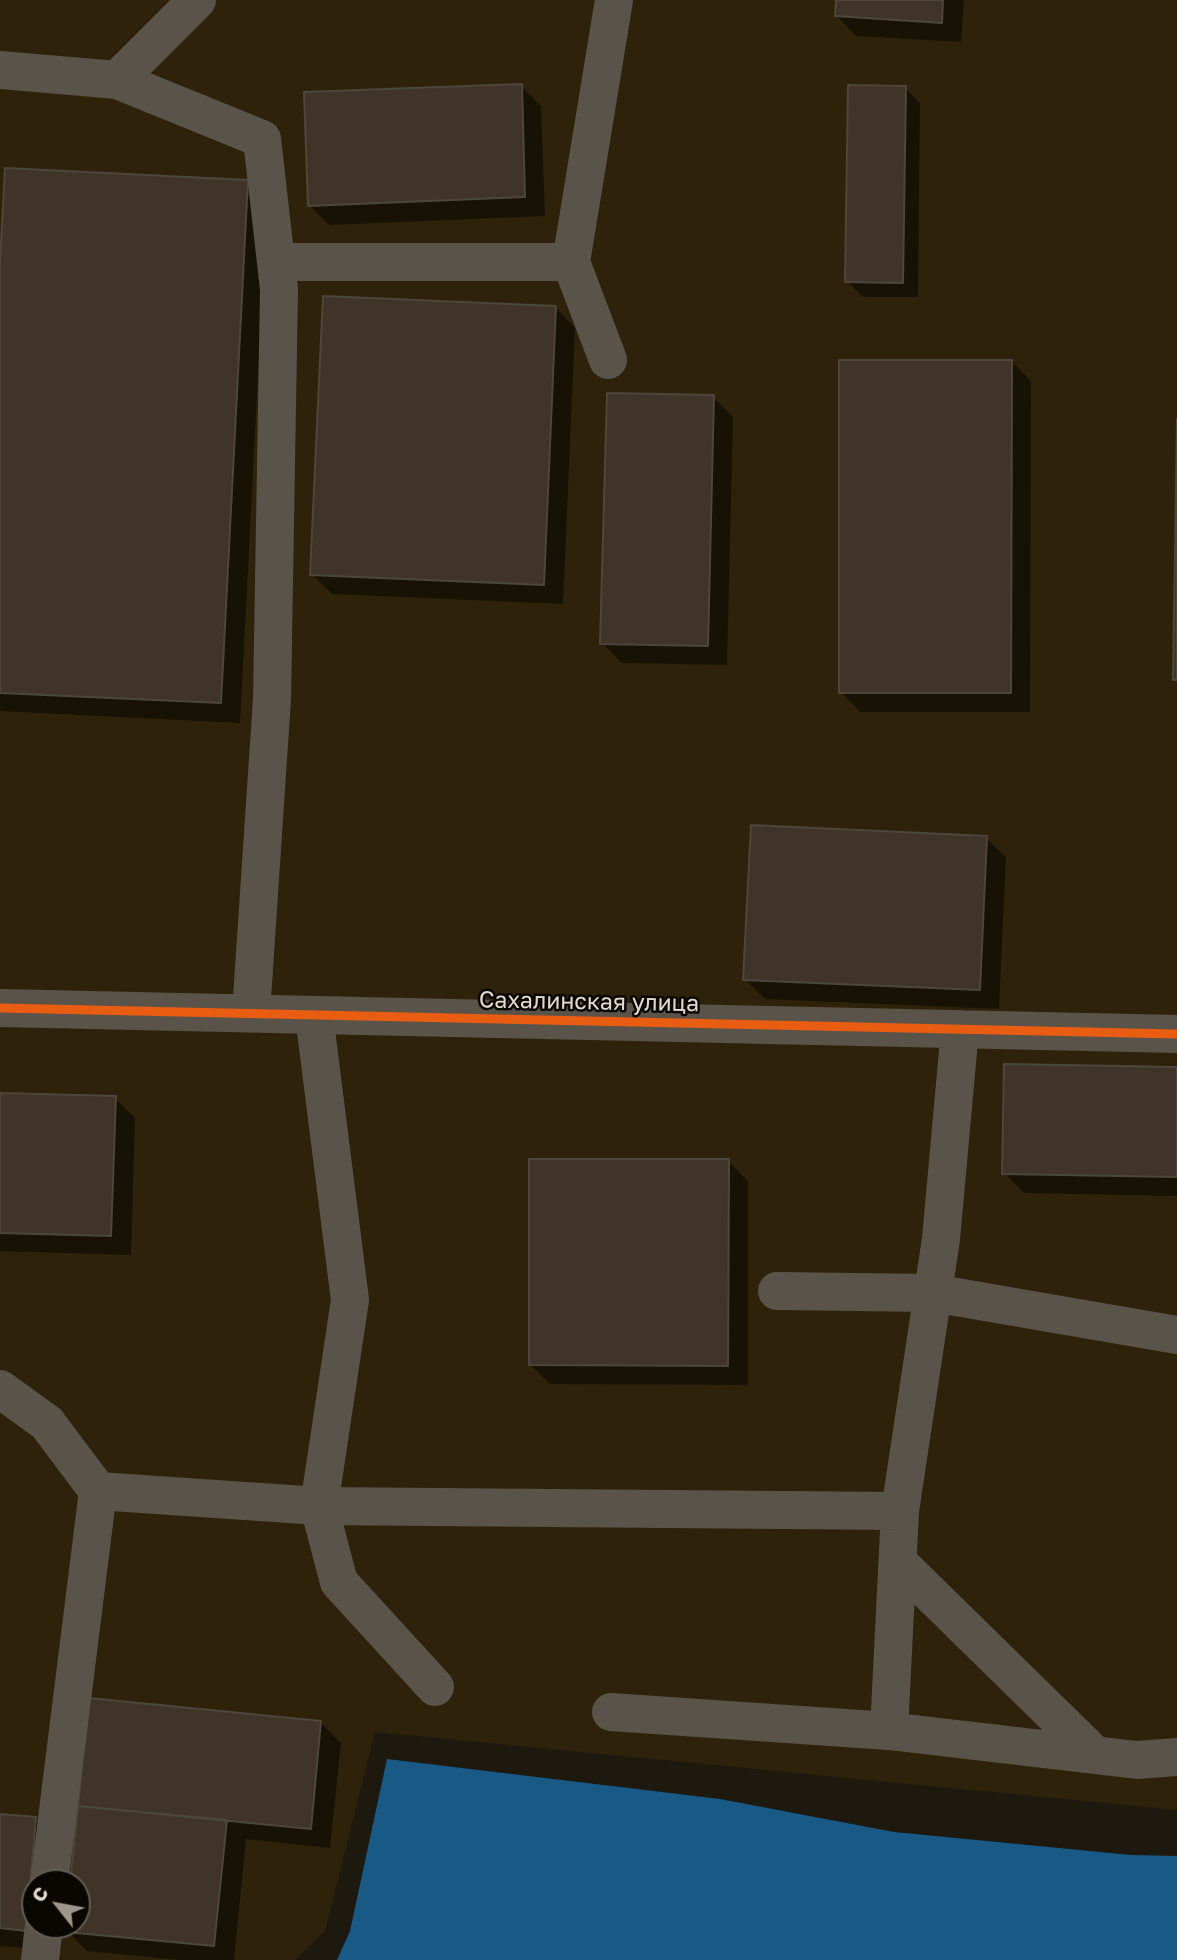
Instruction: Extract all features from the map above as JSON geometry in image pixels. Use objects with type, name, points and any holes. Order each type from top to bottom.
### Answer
[{"type":"street","points":[[117,80],[197,0]]},
{"type":"street","points":[[608,360],[571,262],[614,0]]},
{"type":"street","points":[[0,70],[117,80],[262,139],[279,289],[272,699],[251,1013]]},
{"type":"street","points":[[276,262],[571,262]]},
{"type":"street","name":"Сахалинская улица","points":[[0,1008],[1177,1034]]},
{"type":"street","points":[[314,1015],[350,1300],[319,1506],[339,1581],[435,1687]]},
{"type":"street","points":[[889,1731],[900,1511],[941,1239],[960,1029]]},
{"type":"street","points":[[777,1291],[933,1293],[1177,1335]]},
{"type":"street","points":[[0,1389],[47,1423],[98,1491],[52,1869]]},
{"type":"street","points":[[98,1491],[319,1506],[900,1511]]},
{"type":"street","points":[[898,1562],[1095,1755]]},
{"type":"street","points":[[611,1712],[889,1731],[1137,1760],[1177,1757]]},
{"type":"street","points":[[40,1960],[42,1939]]},
{"type":"shaded area","points":[[0,0],[1177,0],[1177,1810],[375,1732],[325,1931],[295,1960],[0,1960]]},
{"type":"water","points":[[387,1759],[720,1799],[894,1832],[1131,1855],[1177,1856],[1177,1960],[337,1960],[350,1931]]},
{"type":"building","points":[[836,0],[943,0],[942,23],[835,16]]},
{"type":"building","points":[[522,84],[525,197],[308,206],[304,92]]},
{"type":"building","points":[[848,85],[906,86],[903,283],[845,282]]},
{"type":"building","points":[[5,168],[248,180],[221,703],[0,693],[0,262]]},
{"type":"building","points":[[323,296],[556,306],[544,585],[310,575]]},
{"type":"building","points":[[839,360],[1012,360],[1011,693],[839,693]]},
{"type":"building","points":[[607,393],[714,395],[708,646],[600,644]]},
{"type":"building","points":[[1177,419],[1177,680],[1173,680]]},
{"type":"building","points":[[751,825],[987,836],[980,990],[743,980]]},
{"type":"building","points":[[1004,1064],[1177,1067],[1177,1177],[1002,1174]]},
{"type":"building","points":[[0,1093],[116,1096],[111,1236],[0,1233]]},
{"type":"building","points":[[529,1159],[729,1159],[728,1366],[529,1365]]},
{"type":"building","points":[[89,1698],[321,1721],[311,1829],[78,1806]]},
{"type":"building","points":[[78,1806],[227,1820],[214,1946],[91,1934],[91,1869],[71,1869]]},
{"type":"building","points":[[0,1814],[36,1817],[31,1869],[21,1869],[21,1930],[0,1928]]},
{"type":"cycle path","points":[[0,1008],[1177,1034]]}]
